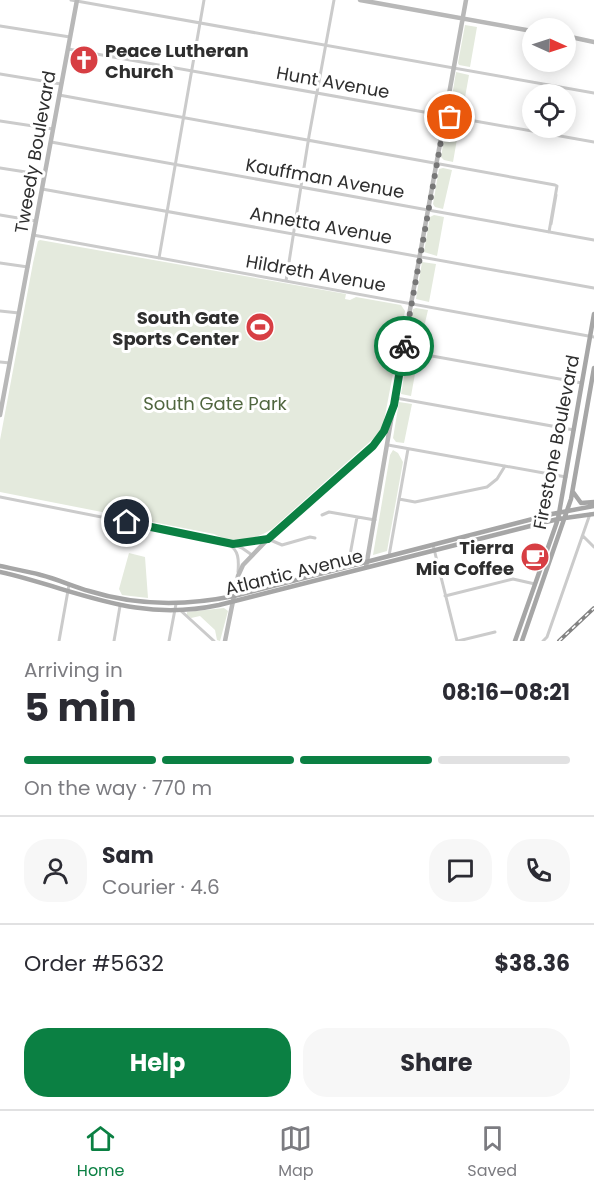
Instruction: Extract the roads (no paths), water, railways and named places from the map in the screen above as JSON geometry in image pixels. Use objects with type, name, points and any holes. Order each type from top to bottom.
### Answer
[{"type":"main road","name":"Firestone Boulevard","points":[[515,641],[558,519],[592,337],[594,314]]},
{"type":"main road","name":"Firestone Boulevard","points":[[522,641],[573,492],[594,368]]},
{"type":"main road","points":[[573,492],[581,502],[594,504]]},
{"type":"main road","name":"Atlantic Avenue","points":[[367,564],[389,556],[433,548],[594,504]]},
{"type":"main road","name":"Atlantic Avenue","points":[[0,566],[38,574],[120,606],[177,610],[210,607],[367,564],[565,517],[592,514]]},
{"type":"main road","name":"Atlantic Avenue","points":[[0,572],[136,602],[190,604],[234,599]]},
{"type":"main road","points":[[533,608],[535,584]]},
{"type":"street","points":[[71,0],[594,93]]},
{"type":"street","name":"Tweedy Boulevard","points":[[0,413],[77,0]]},
{"type":"street","points":[[159,258],[204,0]]},
{"type":"street","points":[[286,281],[334,0]]},
{"type":"street","points":[[360,0],[522,29]]},
{"type":"street","points":[[238,576],[243,565],[268,539],[373,446],[384,431],[396,398],[466,0]]},
{"type":"street","points":[[0,26],[70,37]]},
{"type":"street","points":[[576,38],[594,42]]},
{"type":"street","name":"Hunt Avenue","points":[[68,48],[594,142]]},
{"type":"street","points":[[0,74],[61,84]]},
{"type":"street","points":[[59,95],[556,186],[549,232]]},
{"type":"street","points":[[0,121],[53,129]]},
{"type":"street","name":"Kauffman Avenue","points":[[51,142],[594,240]]},
{"type":"street","points":[[0,168],[45,175]]},
{"type":"street","name":"Annetta Avenue","points":[[42,189],[594,288]]},
{"type":"street","points":[[0,215],[36,221]]},
{"type":"street","name":"Hildreth Avenue","points":[[33,235],[592,337]]},
{"type":"street","points":[[0,263],[28,267]]},
{"type":"street","points":[[0,311],[19,314]]},
{"type":"street","points":[[404,351],[582,382]]},
{"type":"street","points":[[0,362],[10,363]]},
{"type":"street","points":[[396,398],[574,430]]},
{"type":"street","points":[[367,564],[394,405]]},
{"type":"street","points":[[373,446],[388,445],[566,477]]},
{"type":"street","points":[[389,556],[408,449]]},
{"type":"street","points":[[399,499],[415,502],[487,487],[497,479],[505,466]]},
{"type":"street","points":[[0,497],[233,544],[252,555]]},
{"type":"street","points":[[322,515],[329,512],[375,520]]},
{"type":"street","points":[[543,641],[548,638],[592,514]]},
{"type":"street","points":[[350,555],[357,517]]},
{"type":"street","points":[[583,536],[594,547]]},
{"type":"street","points":[[233,544],[268,539],[282,545],[310,537],[315,538]]},
{"type":"street","points":[[224,542],[233,547],[238,554],[238,576],[225,641]]},
{"type":"street","points":[[433,548],[457,641],[495,632]]},
{"type":"street","points":[[445,596],[513,579],[535,584]]},
{"type":"street","points":[[59,641],[68,587]]},
{"type":"street","points":[[169,641],[177,610],[176,604]]},
{"type":"street","points":[[114,641],[120,606]]},
{"type":"street","points":[[177,610],[214,641]]},
{"type":"railway","points":[[559,641],[594,608]]},
{"type":"place","name":"Peace Lutheran Church","points":[[84,60]]},
{"type":"place","name":"South Gate Sports Center","points":[[260,327]]},
{"type":"place","name":"Tierra Mia Coffee","points":[[535,557]]},
{"type":"park label","name":"South Gate Park","points":[[215,403]]}]
